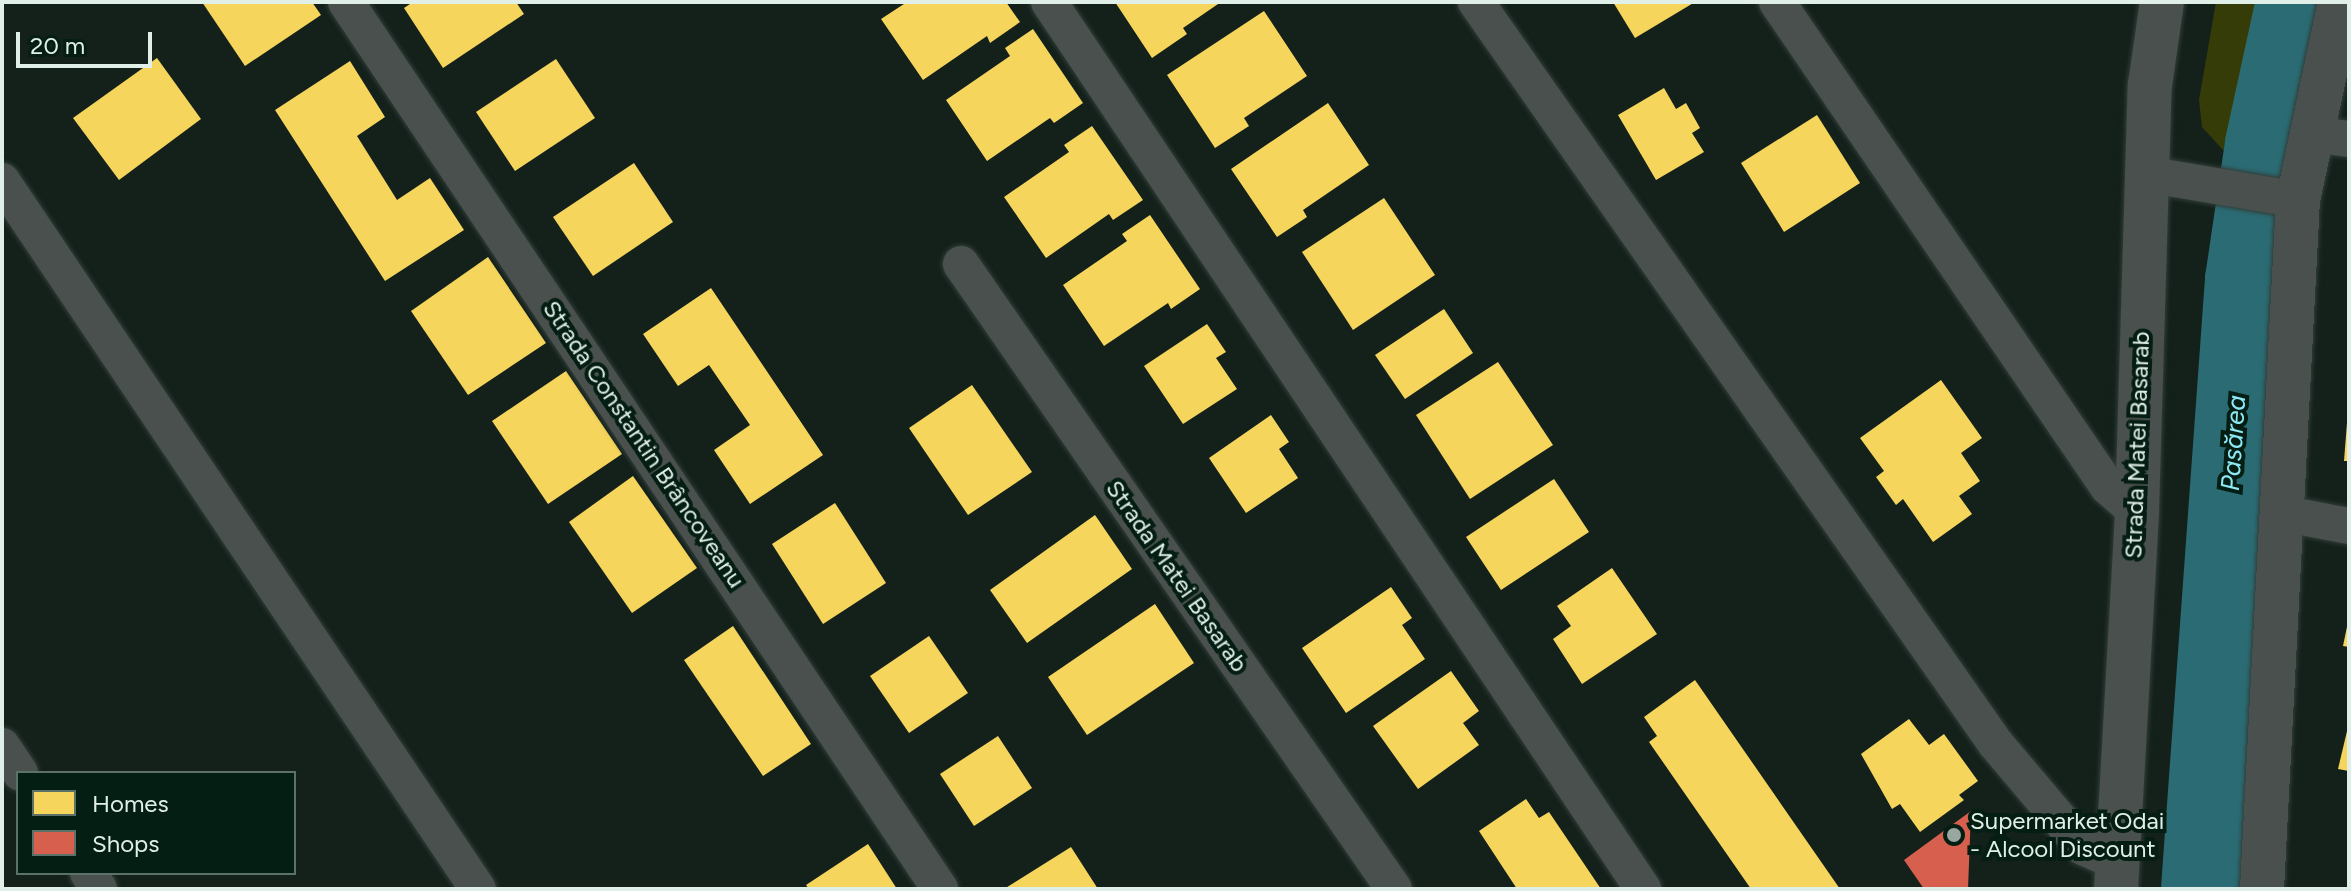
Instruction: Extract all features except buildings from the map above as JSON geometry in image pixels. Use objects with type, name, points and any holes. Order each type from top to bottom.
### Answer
[{"type":"street","name":"Strada Constantin Brâncoveanu","points":[[346,2],[940,889]]},
{"type":"street","points":[[1049,2],[1643,889]]},
{"type":"street","points":[[1476,2],[1996,744],[2083,847],[2116,876]]},
{"type":"street","points":[[1777,2],[2108,487],[2137,512]]},
{"type":"street","name":"Strada Matei Basarab","points":[[2116,876],[2160,178],[2150,85],[2162,2]]},
{"type":"street","points":[[2262,889],[2280,513],[2285,199],[2329,137],[2340,2]]},
{"type":"street","points":[[2160,178],[2285,199]]},
{"type":"street","points":[[2,181],[478,889]]},
{"type":"street","name":"Strada Matei Basarab","points":[[961,264],[1394,889]]},
{"type":"street","points":[[2280,513],[2349,526]]},
{"type":"street","points":[[2,746],[19,771]]},
{"type":"green space","points":[[2216,2],[2273,2],[2240,153],[2223,150],[2202,127],[2199,100]]},
{"type":"waterway","name":"Pasărea","points":[[2202,889],[2246,280],[2266,144],[2297,2]]},
{"type":"place","name":"Supermarket Odai - Alcool Discount","points":[[1954,835]]}]
